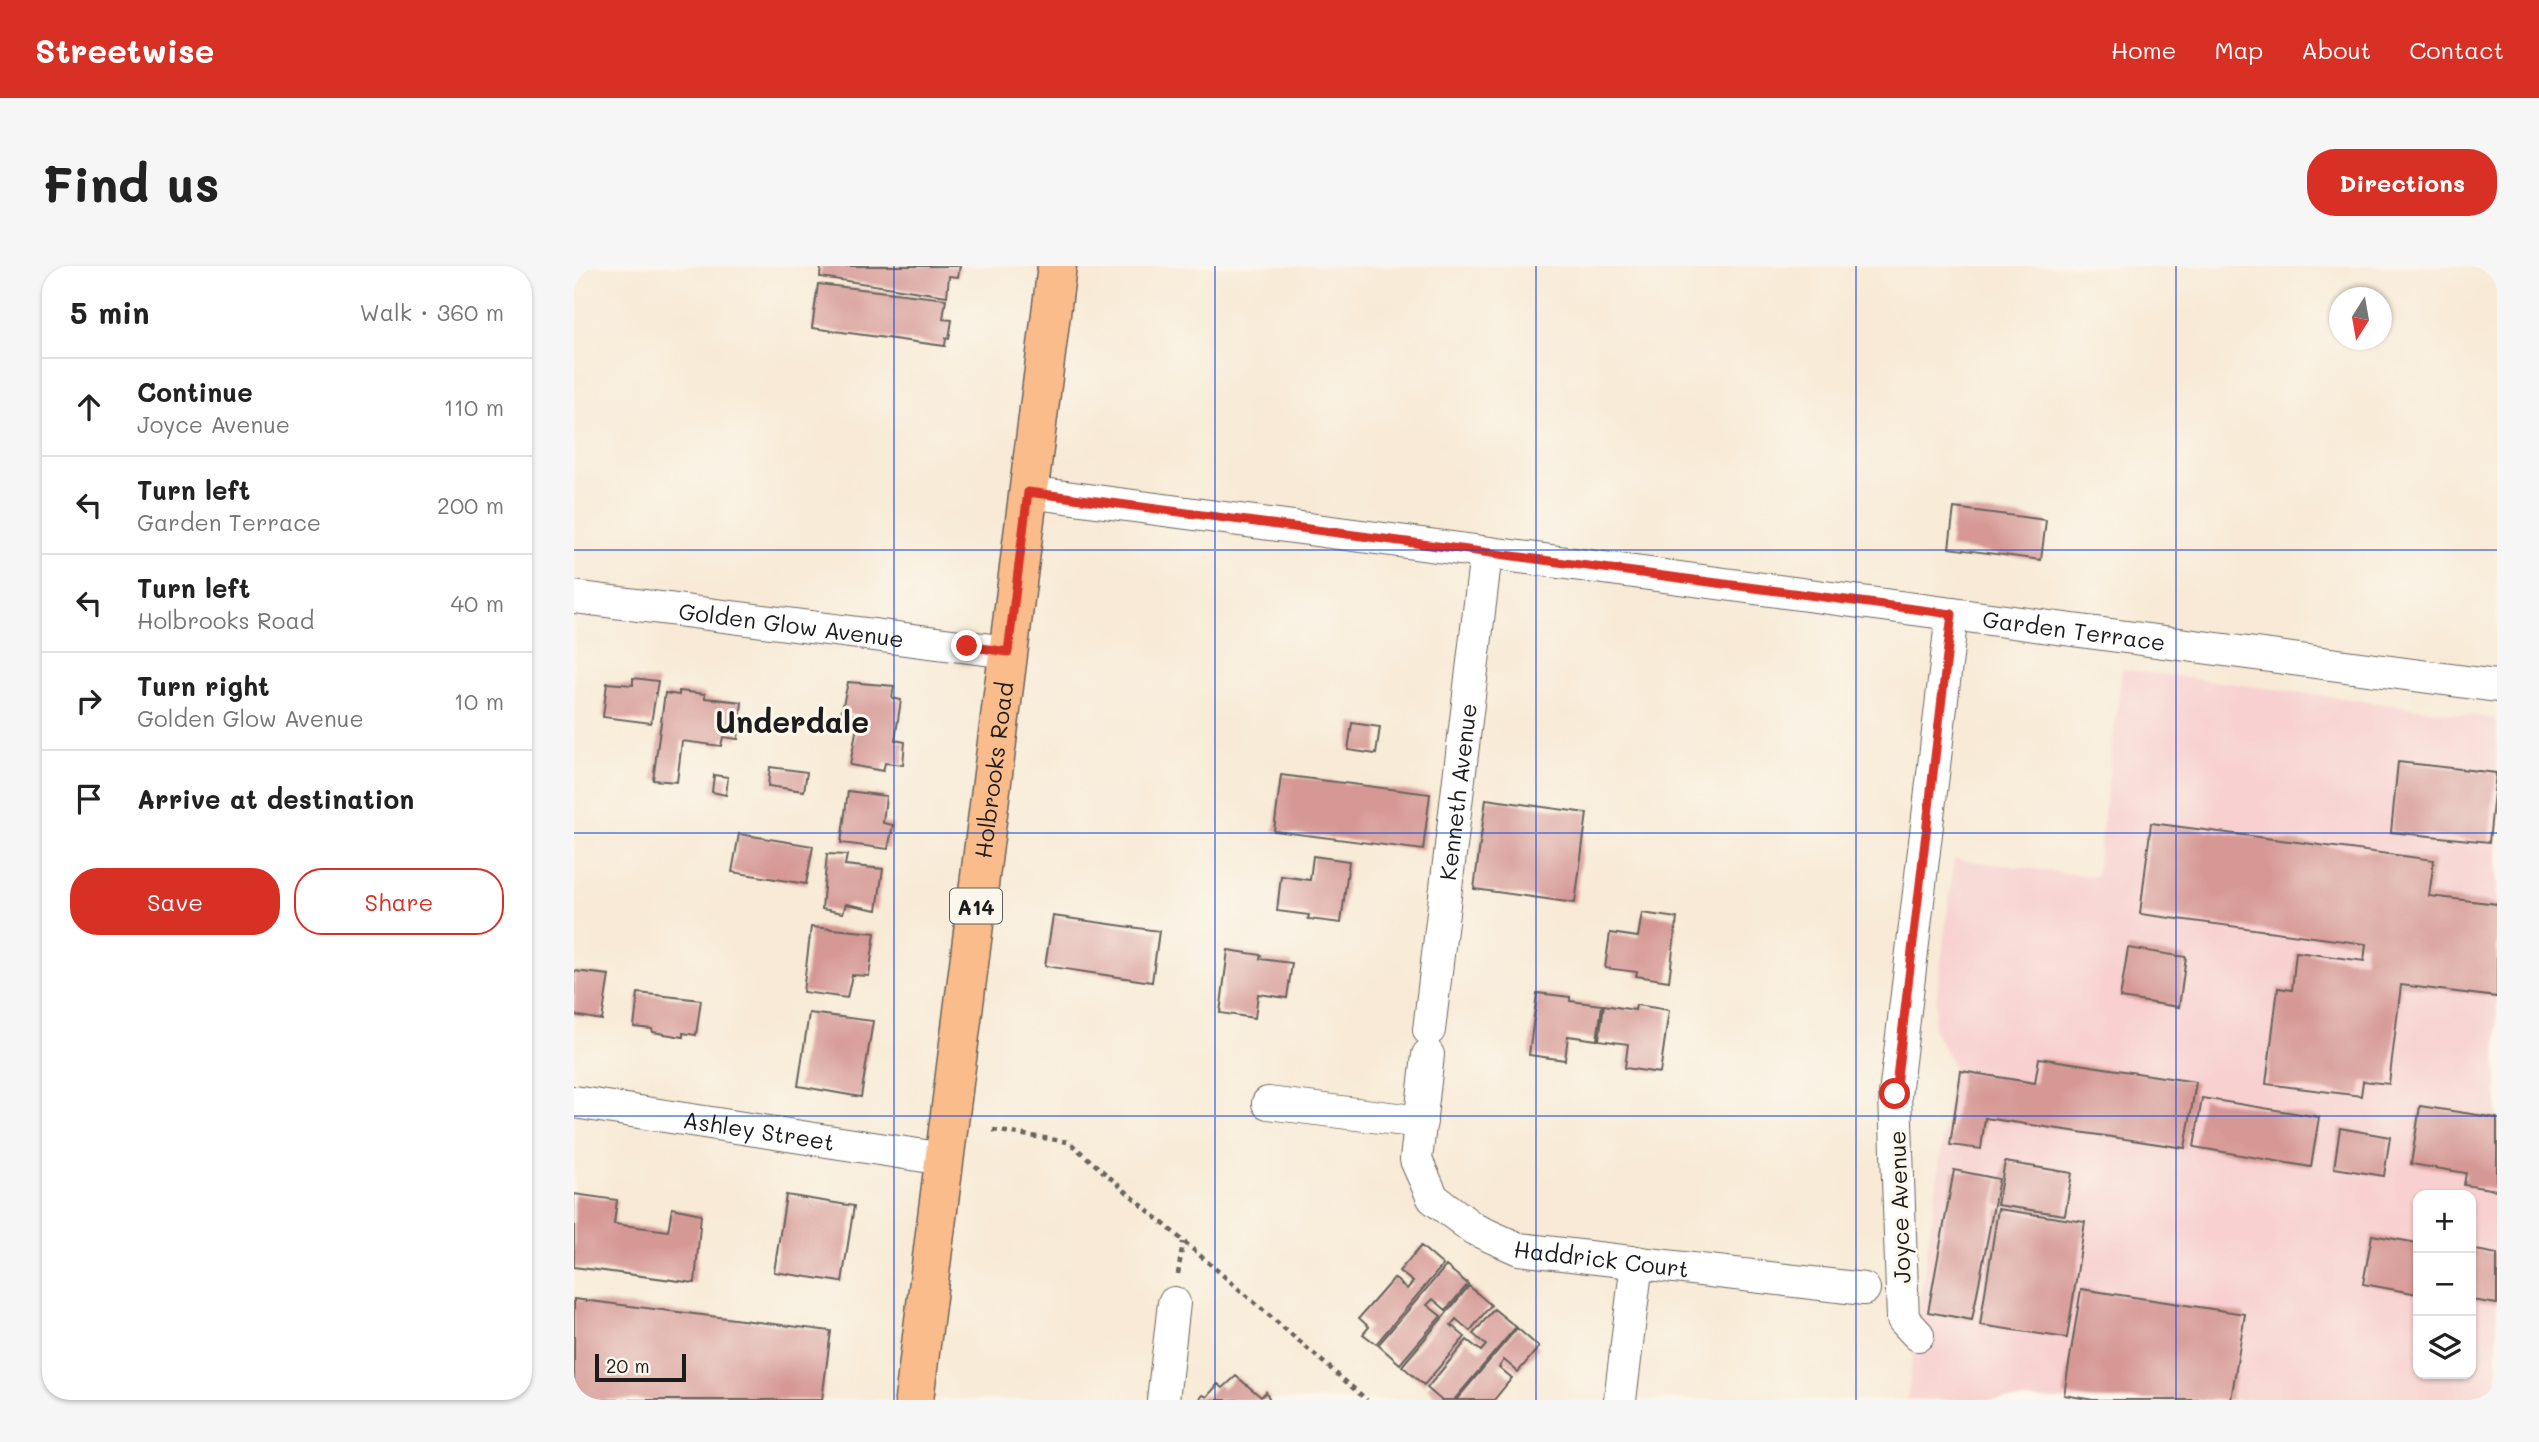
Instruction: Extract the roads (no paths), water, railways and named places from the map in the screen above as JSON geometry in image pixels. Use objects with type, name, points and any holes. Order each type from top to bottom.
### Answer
[{"type":"main road","name":"Holbrooks Road","points":[[914,1400],[1057,266]]},
{"type":"street","name":"Garden Terrace","points":[[1028,492],[2497,687]]},
{"type":"street","name":"Kenneth Avenue","points":[[1428,1043],[1486,553]]},
{"type":"street","name":"Golden Glow Avenue","points":[[574,597],[1008,652]]},
{"type":"street","name":"Joyce Avenue","points":[[1918,1335],[1903,1319],[1895,1094],[1952,614]]},
{"type":"street","name":"Haddrick Court","points":[[1428,1043],[1416,1160],[1433,1198],[1474,1229],[1519,1249],[1864,1289]]},
{"type":"street","name":"Ashley Street","points":[[574,1101],[944,1159]]},
{"type":"street","points":[[1268,1103],[1420,1122]]},
{"type":"street","points":[[1620,1400],[1637,1262]]},
{"type":"street","points":[[1163,1400],[1174,1303]]},
{"type":"district","name":"Underdale","points":[[792,721]]}]
